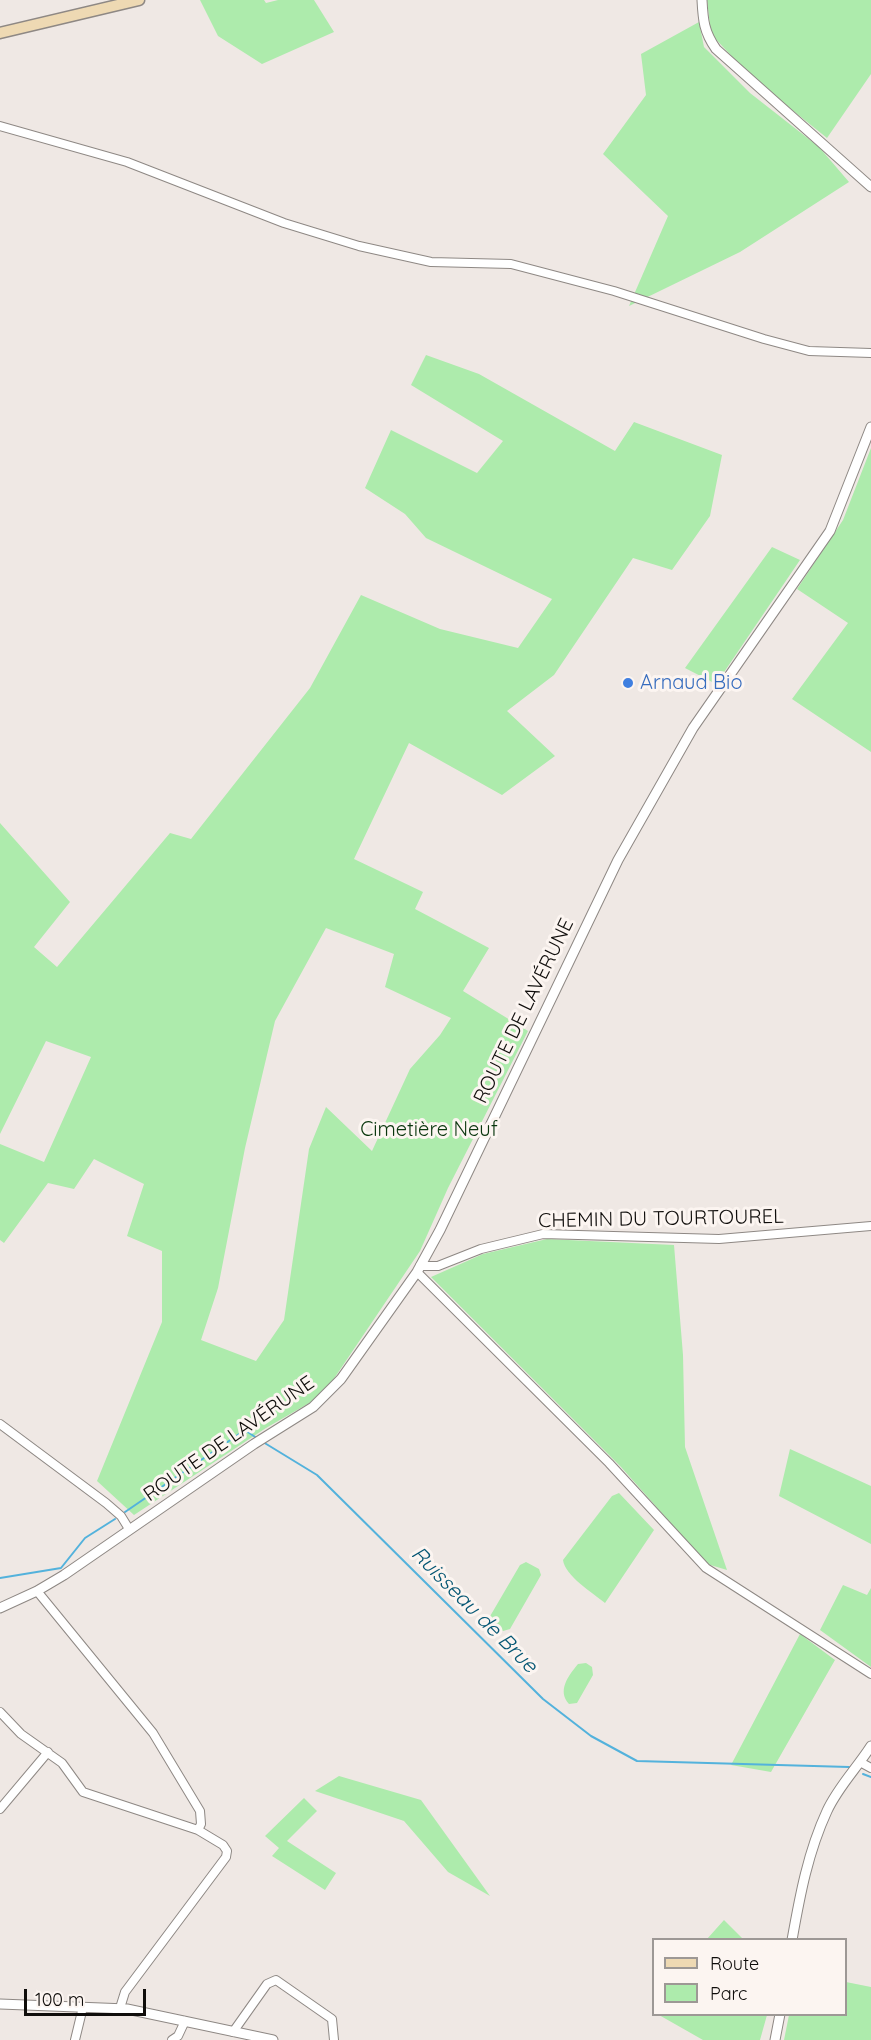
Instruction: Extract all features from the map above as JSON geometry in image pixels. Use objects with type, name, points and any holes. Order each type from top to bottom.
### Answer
[{"type":"main road","points":[[0,33],[139,0]]},
{"type":"street","points":[[702,0],[703,22],[707,36],[716,49],[871,187]]},
{"type":"street","points":[[0,126],[127,162],[284,223],[359,246],[431,262],[511,264],[614,291],[753,336],[809,351],[871,352]]},
{"type":"street","name":"ROUTE DE LAVÉRUNE","points":[[0,1608],[37,1591],[64,1575],[254,1444],[313,1407],[330,1391],[418,1269],[618,860],[693,728],[830,531],[871,427]]},
{"type":"street","name":"CHEMIN DU TOURTOUREL","points":[[418,1269],[438,1266],[481,1249],[543,1234],[719,1239],[871,1226]]},
{"type":"street","points":[[418,1269],[609,1463],[706,1568],[871,1674]]},
{"type":"street","points":[[0,1424],[106,1503],[121,1516],[129,1529]]},
{"type":"street","points":[[37,1591],[153,1733],[200,1811],[201,1824],[198,1830]]},
{"type":"street","points":[[1,1716],[21,1734],[62,1763],[83,1792],[198,1830],[223,1845],[227,1851],[226,1857],[125,1992],[120,2008]]},
{"type":"street","points":[[792,1938],[804,1874],[815,1839],[828,1809],[871,1746]]},
{"type":"street","points":[[0,1809],[48,1752]]},
{"type":"street","points":[[860,1762],[871,1768]]},
{"type":"street","points":[[233,2032],[267,1984],[276,1980],[332,2019],[333,2040]]},
{"type":"street","points":[[0,2004],[120,2008],[273,2040]]},
{"type":"street","points":[[75,2040],[83,2007]]},
{"type":"street","points":[[775,2040],[780,2016]]},
{"type":"street","points":[[172,2040],[178,2036],[185,2021]]},
{"type":"green space","points":[[200,0],[264,0],[266,3],[278,0],[314,0],[334,32],[262,64],[218,36]]},
{"type":"green space","points":[[707,0],[871,0],[871,74],[827,138],[751,77],[711,34]]},
{"type":"green space","points":[[699,22],[704,47],[750,93],[819,147],[849,182],[740,252],[629,306],[668,216],[603,154],[646,95],[641,54]]},
{"type":"green space","name":"Cimetière Neuf","points":[[426,355],[479,374],[615,451],[634,422],[722,455],[710,516],[672,570],[633,558],[554,675],[507,711],[555,756],[502,795],[409,743],[354,859],[423,892],[415,909],[489,948],[463,991],[528,1031],[448,1188],[420,1251],[329,1386],[311,1402],[266,1428],[134,1515],[97,1481],[162,1322],[162,1251],[127,1236],[144,1184],[94,1159],[74,1189],[48,1183],[4,1243],[0,1240],[0,1144],[44,1162],[91,1057],[46,1041],[0,1134],[0,823],[70,902],[34,947],[57,967],[170,833],[191,839],[310,688],[361,595],[440,629],[518,648],[552,599],[426,538],[405,514],[365,488],[391,430],[477,473],[503,441],[411,385]],"holes":[[[326,928],[394,954],[385,987],[451,1018],[440,1035],[410,1069],[372,1151],[326,1107],[309,1149],[284,1320],[256,1361],[201,1340],[218,1288],[245,1148],[275,1021]]]},
{"type":"green space","points":[[871,448],[871,752],[792,699],[848,623],[797,589],[843,520]]},
{"type":"green space","points":[[772,547],[800,560],[716,684],[685,668]]},
{"type":"green space","points":[[547,1239],[674,1245],[683,1355],[685,1447],[727,1570],[707,1564],[621,1467],[431,1277],[483,1254]]},
{"type":"green space","points":[[790,1449],[871,1486],[871,1544],[779,1496]]},
{"type":"green space","points":[[619,1493],[654,1530],[605,1603],[574,1578],[563,1560],[612,1496]]},
{"type":"green space","points":[[526,1562],[539,1569],[541,1575],[510,1629],[503,1631],[491,1623],[489,1618],[520,1565]]},
{"type":"green space","points":[[843,1585],[867,1595],[871,1588],[871,1667],[820,1630]]},
{"type":"green space","points":[[800,1634],[835,1660],[771,1772],[731,1765]]},
{"type":"green space","points":[[586,1663],[592,1667],[593,1675],[577,1703],[569,1704],[564,1694],[565,1684],[578,1664]]},
{"type":"green space","points":[[339,1776],[421,1800],[490,1896],[448,1872],[404,1821],[315,1791]]},
{"type":"green space","points":[[304,1798],[317,1811],[287,1841],[336,1873],[325,1890],[272,1856],[279,1848],[265,1836]]},
{"type":"green space","points":[[724,1920],[742,1938],[708,1938]]},
{"type":"green space","points":[[847,1982],[871,1987],[871,2040],[784,2040],[789,2016],[847,2016]]},
{"type":"green space","points":[[661,2016],[767,2016],[760,2040],[703,2040]]},
{"type":"waterway","name":"Ruisseau de Brue","points":[[125,1512],[245,1430],[258,1439]]},
{"type":"waterway","name":"Ruisseau de Brue","points":[[263,1442],[317,1475],[543,1699],[591,1736],[637,1761],[849,1767]]},
{"type":"waterway","name":"Ruisseau de Brue","points":[[0,1578],[61,1568],[85,1538],[115,1519]]},
{"type":"waterway","name":"Ruisseau de Brue","points":[[863,1774],[871,1777]]},
{"type":"place","name":"Arnaud Bio","points":[[628,683]]}]
